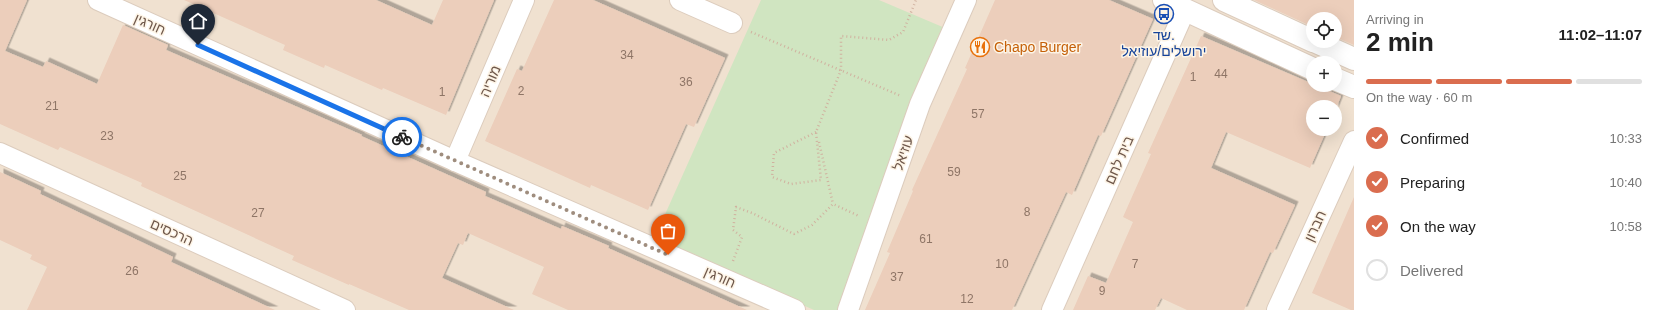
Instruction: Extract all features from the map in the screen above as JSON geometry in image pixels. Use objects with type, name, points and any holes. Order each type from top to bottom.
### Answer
[{"type":"street","name":"חורגין","points":[[98,0],[456,161],[795,310]]},
{"type":"street","name":"מוריה","points":[[456,161],[524,0]]},
{"type":"street","points":[[680,0],[732,23]]},
{"type":"street","name":"עוזיאל","points":[[848,310],[920,104],[966,0]]},
{"type":"street","points":[[1164,0],[1306,65]]},
{"type":"street","points":[[1226,1],[1306,38]]},
{"type":"street","name":"בית לחם","points":[[1052,310],[1185,10]]},
{"type":"street","points":[[1329,48],[1354,59]]},
{"type":"street","points":[[1342,82],[1354,87]]},
{"type":"street","name":"חברון","points":[[1277,310],[1354,141]]},
{"type":"street","name":"הרכסים","points":[[0,153],[345,310]]},
{"type":"path","points":[[816,132],[774,153],[772,177],[791,184],[821,180],[816,132],[841,70],[841,36],[889,40],[903,32],[916,0]]},
{"type":"path","points":[[732,23],[920,104]]},
{"type":"path","points":[[816,132],[833,204]]},
{"type":"path","points":[[833,204],[878,225]]},
{"type":"path","points":[[725,280],[742,237],[733,230],[736,207],[752,213],[794,234],[812,225],[833,204]]},
{"type":"shaded area","points":[[0,0],[1354,0],[1354,310],[0,310]]},
{"type":"green space","points":[[761,0],[879,0],[952,31],[868,228],[838,310],[814,310],[654,239]]},
{"type":"building","points":[[0,0],[27,0],[5,51],[43,67],[46,61],[97,84],[123,25],[168,45],[166,50],[362,135],[361,136],[486,192],[485,196],[561,229],[562,226],[609,246],[608,248],[747,310],[568,310],[532,294],[544,267],[468,233],[463,245],[458,243],[442,278],[514,310],[409,310],[292,260],[294,256],[141,186],[142,183],[60,147],[58,150],[0,124]]},
{"type":"building","points":[[184,0],[376,0],[432,25],[443,0],[494,0],[446,115],[383,88],[382,90],[325,65],[324,68],[283,50],[285,45]]},
{"type":"building","points":[[554,0],[593,0],[725,58],[694,127],[686,124],[648,210],[591,185],[590,188],[485,141],[517,69],[522,71]]},
{"type":"building","points":[[995,0],[1109,0],[1153,19],[1101,136],[1098,135],[1072,195],[1066,192],[1012,310],[865,310],[890,253],[887,252],[913,191],[912,190],[967,69],[965,68]]},
{"type":"building","points":[[1254,0],[1354,0],[1354,45],[1342,40],[1342,12],[1306,12],[1306,24]]},
{"type":"building","points":[[1201,36],[1306,81],[1306,92],[1332,92],[1341,96],[1339,100],[1306,100],[1306,136],[1324,136],[1310,168],[1226,132],[1211,168],[1295,205],[1273,253],[1270,252],[1244,310],[1187,310],[1161,298],[1155,310],[1073,310],[1088,276],[1106,283],[1133,222],[1123,217],[1151,154],[1148,153]]},
{"type":"building","points":[[0,172],[41,191],[40,194],[173,257],[171,262],[275,310],[27,310],[47,267],[30,259],[32,255],[0,240]]},
{"type":"building","points":[[1354,197],[1354,310],[1351,310],[1312,293]]},
{"type":"way so far","points":[[402,137],[668,255]]},
{"type":"place","name":"שד. ירושלים/עוזיאל","points":[[1164,14]]},
{"type":"place","name":"Chapo Burger","points":[[980,47]]},
{"type":"route","points":[[198,45],[402,137]]}]
